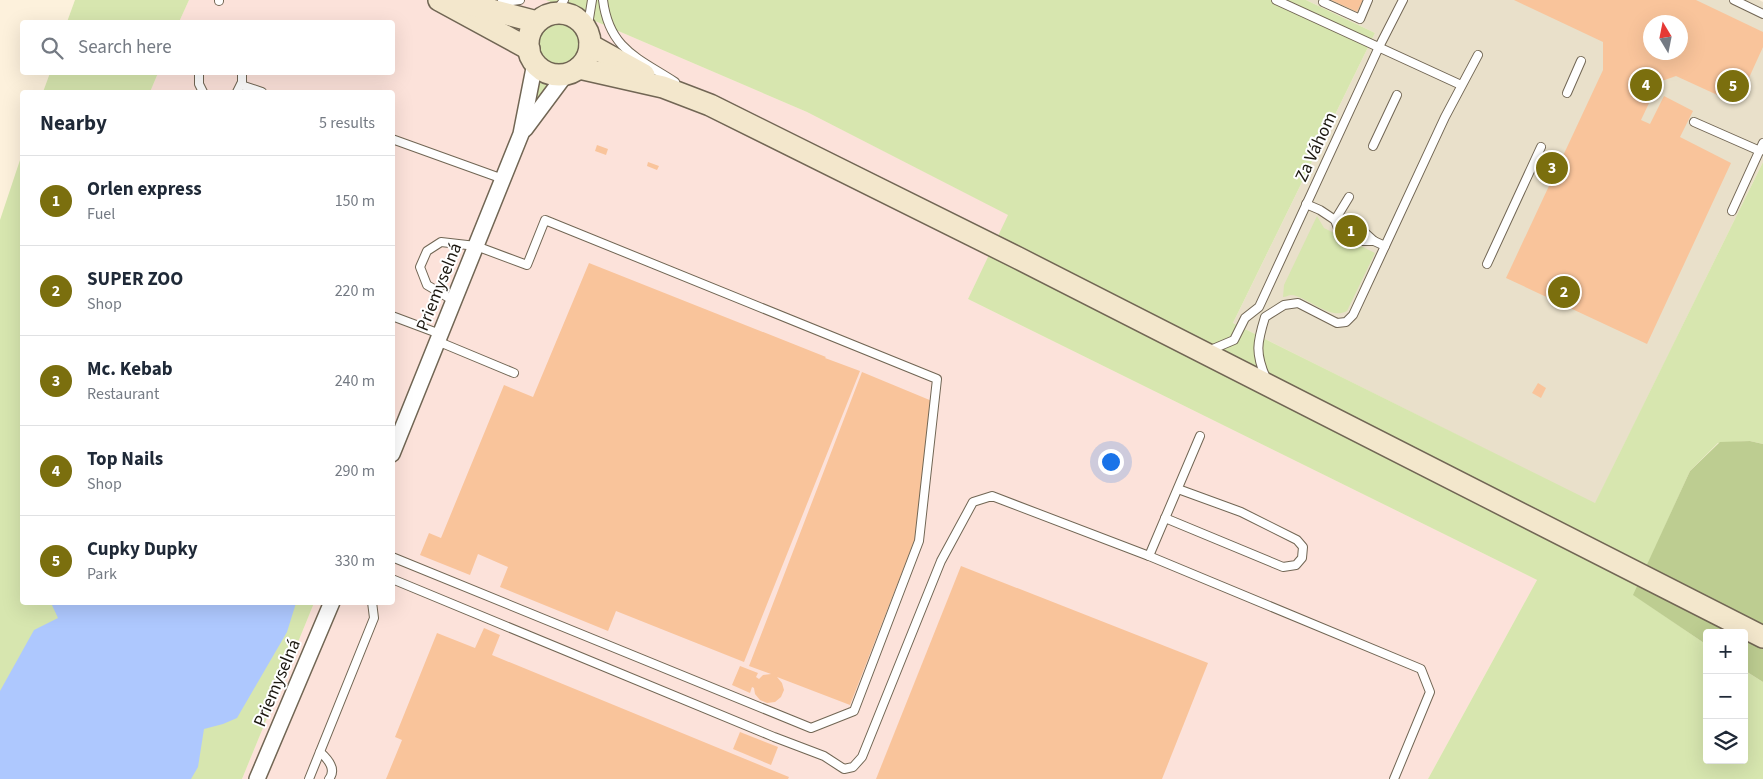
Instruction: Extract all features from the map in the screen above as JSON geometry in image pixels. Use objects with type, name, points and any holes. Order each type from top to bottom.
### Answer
[{"type":"main road","points":[[440,0],[532,56]]},
{"type":"main road","points":[[454,0],[552,12],[574,17],[582,23],[589,38],[589,54],[573,71]]},
{"type":"main road","points":[[552,12],[530,34],[532,56],[540,69],[551,74],[573,71],[663,87],[710,105],[1018,258],[1763,637]]},
{"type":"main road","points":[[589,38],[663,87]]},
{"type":"street","name":"Priemyselná","points":[[395,447],[521,134],[532,56]]},
{"type":"street","name":"Priemyselná","points":[[521,134],[573,71]]},
{"type":"street","name":"Priemyselná","points":[[257,779],[331,605]]},
{"type":"lane","points":[[502,0],[520,0]]},
{"type":"lane","points":[[589,38],[592,0]]},
{"type":"lane","points":[[603,0],[604,14],[612,34],[626,50],[710,105]]},
{"type":"lane","points":[[1276,0],[1461,85]]},
{"type":"lane","points":[[1324,0],[1323,2],[1360,19],[1368,0]]},
{"type":"lane","name":"Za Váhom","points":[[1202,353],[1234,340],[1245,318],[1258,307],[1379,47],[1403,0]]},
{"type":"lane","points":[[1734,0],[1763,14]]},
{"type":"lane","points":[[1270,387],[1261,366],[1257,341],[1265,317],[1284,305],[1298,303],[1337,323],[1346,322],[1352,315],[1461,85],[1478,54]]},
{"type":"lane","points":[[1567,93],[1581,61]]},
{"type":"lane","points":[[199,75],[199,84],[202,90]]},
{"type":"lane","points":[[239,89],[241,75]]},
{"type":"lane","points":[[1373,146],[1397,95]]},
{"type":"lane","points":[[1694,122],[1761,147],[1732,211]]},
{"type":"lane","points":[[395,140],[503,179]]},
{"type":"lane","points":[[1487,264],[1541,147]]},
{"type":"lane","points":[[1335,220],[1349,197]]},
{"type":"lane","points":[[1306,204],[1320,210],[1335,220],[1339,231],[1360,241],[1374,241],[1385,246]]},
{"type":"lane","points":[[395,558],[811,728],[854,711],[919,541],[938,379],[545,220],[527,265],[476,246],[441,242],[427,251],[420,267],[427,286],[454,301]]},
{"type":"lane","points":[[1258,307],[1265,317]]},
{"type":"lane","points":[[395,317],[514,372]]},
{"type":"lane","points":[[1149,556],[1200,436]]},
{"type":"lane","points":[[1165,518],[1284,567],[1296,565],[1302,558],[1303,547],[1297,540],[1241,512],[1178,489]]},
{"type":"lane","points":[[395,580],[824,756],[844,768],[853,767],[862,757],[941,560],[973,502],[992,496],[1149,556],[1421,668],[1430,692],[1394,779]]},
{"type":"lane","points":[[309,779],[374,618],[372,605]]},
{"type":"lane","points":[[320,752],[330,762],[333,770],[332,776],[329,779]]},
{"type":"shaded area","points":[[189,0],[546,0],[807,112],[1009,215],[968,299],[1537,580],[1428,779],[242,779],[313,605],[395,605],[395,90],[151,90],[157,75],[395,75],[395,20],[180,20]]},
{"type":"shaded area","points":[[1306,0],[1759,0],[1763,2],[1763,162],[1595,504],[1233,323],[1375,33]]},
{"type":"green space","points":[[75,0],[189,0],[180,20],[68,20]]},
{"type":"green space","points":[[546,0],[1306,0],[1375,33],[1233,323],[1595,503],[1763,162],[1763,444],[1750,441],[1718,443],[1690,471],[1634,595],[1703,642],[1703,764],[1748,764],[1748,673],[1763,682],[1763,779],[1428,779],[1537,580],[968,299],[1008,215],[807,112]]},
{"type":"green space","points":[[563,22],[575,28],[580,35],[580,53],[575,60],[568,65],[555,66],[547,63],[540,56],[537,40],[540,32],[547,25]]},
{"type":"green space","points":[[49,75],[157,75],[151,90],[44,90]]},
{"type":"green space","points":[[536,81],[549,86],[526,123]]},
{"type":"green space","points":[[20,160],[20,605],[313,605],[242,779],[0,779],[0,220]]},
{"type":"green space","points":[[1317,216],[1324,228],[1375,253],[1347,311],[1340,313],[1326,311],[1297,296],[1283,297],[1284,285]]},
{"type":"green space","points":[[1750,441],[1763,444],[1763,682],[1748,673],[1748,629],[1703,629],[1703,642],[1633,595],[1690,471],[1720,442]]},
{"type":"water","points":[[52,605],[295,605],[287,632],[237,718],[204,729],[198,767],[191,779],[0,779],[0,691],[34,630],[58,618]]},
{"type":"building","points":[[1331,0],[1363,0],[1357,12]]},
{"type":"building","points":[[1514,0],[1696,0],[1763,32],[1763,47],[1737,104],[1676,76],[1659,82],[1641,120],[1650,124],[1664,96],[1693,111],[1680,137],[1731,163],[1647,344],[1506,278],[1603,70],[1603,42]]},
{"type":"building","points":[[597,145],[608,149],[606,155],[595,151]]},
{"type":"building","points":[[648,162],[659,166],[657,170],[647,166]]},
{"type":"building","points":[[1348,222],[1363,228],[1356,242],[1342,236]]},
{"type":"building","points":[[589,263],[860,371],[744,662],[616,611],[608,631],[500,587],[508,567],[478,554],[470,575],[420,555],[429,533],[441,538],[504,385],[533,397]]},
{"type":"building","points":[[862,372],[932,401],[915,539],[850,705],[777,677],[782,683],[784,690],[781,697],[775,702],[767,703],[760,700],[755,694],[754,688],[752,687],[750,693],[732,685],[740,666],[758,673],[756,677],[759,679],[763,675],[771,674],[749,666]]},
{"type":"building","points":[[1538,383],[1546,388],[1541,398],[1532,393]]},
{"type":"building","points":[[961,566],[1208,663],[1162,779],[876,779]]},
{"type":"building","points":[[484,628],[500,635],[492,655],[789,777],[788,779],[386,779],[402,740],[395,737],[437,633],[475,648]]},
{"type":"building","points":[[740,732],[778,747],[771,765],[733,749]]},
{"type":"place","name":"Top Nails","points":[[1646,85]]},
{"type":"place","name":"Cupky Dupky","points":[[1733,86]]},
{"type":"place","name":"Mc. Kebab","points":[[1552,168]]},
{"type":"place","name":"Orlen express","points":[[1351,231]]},
{"type":"place","name":"SUPER ZOO","points":[[1564,292]]}]
